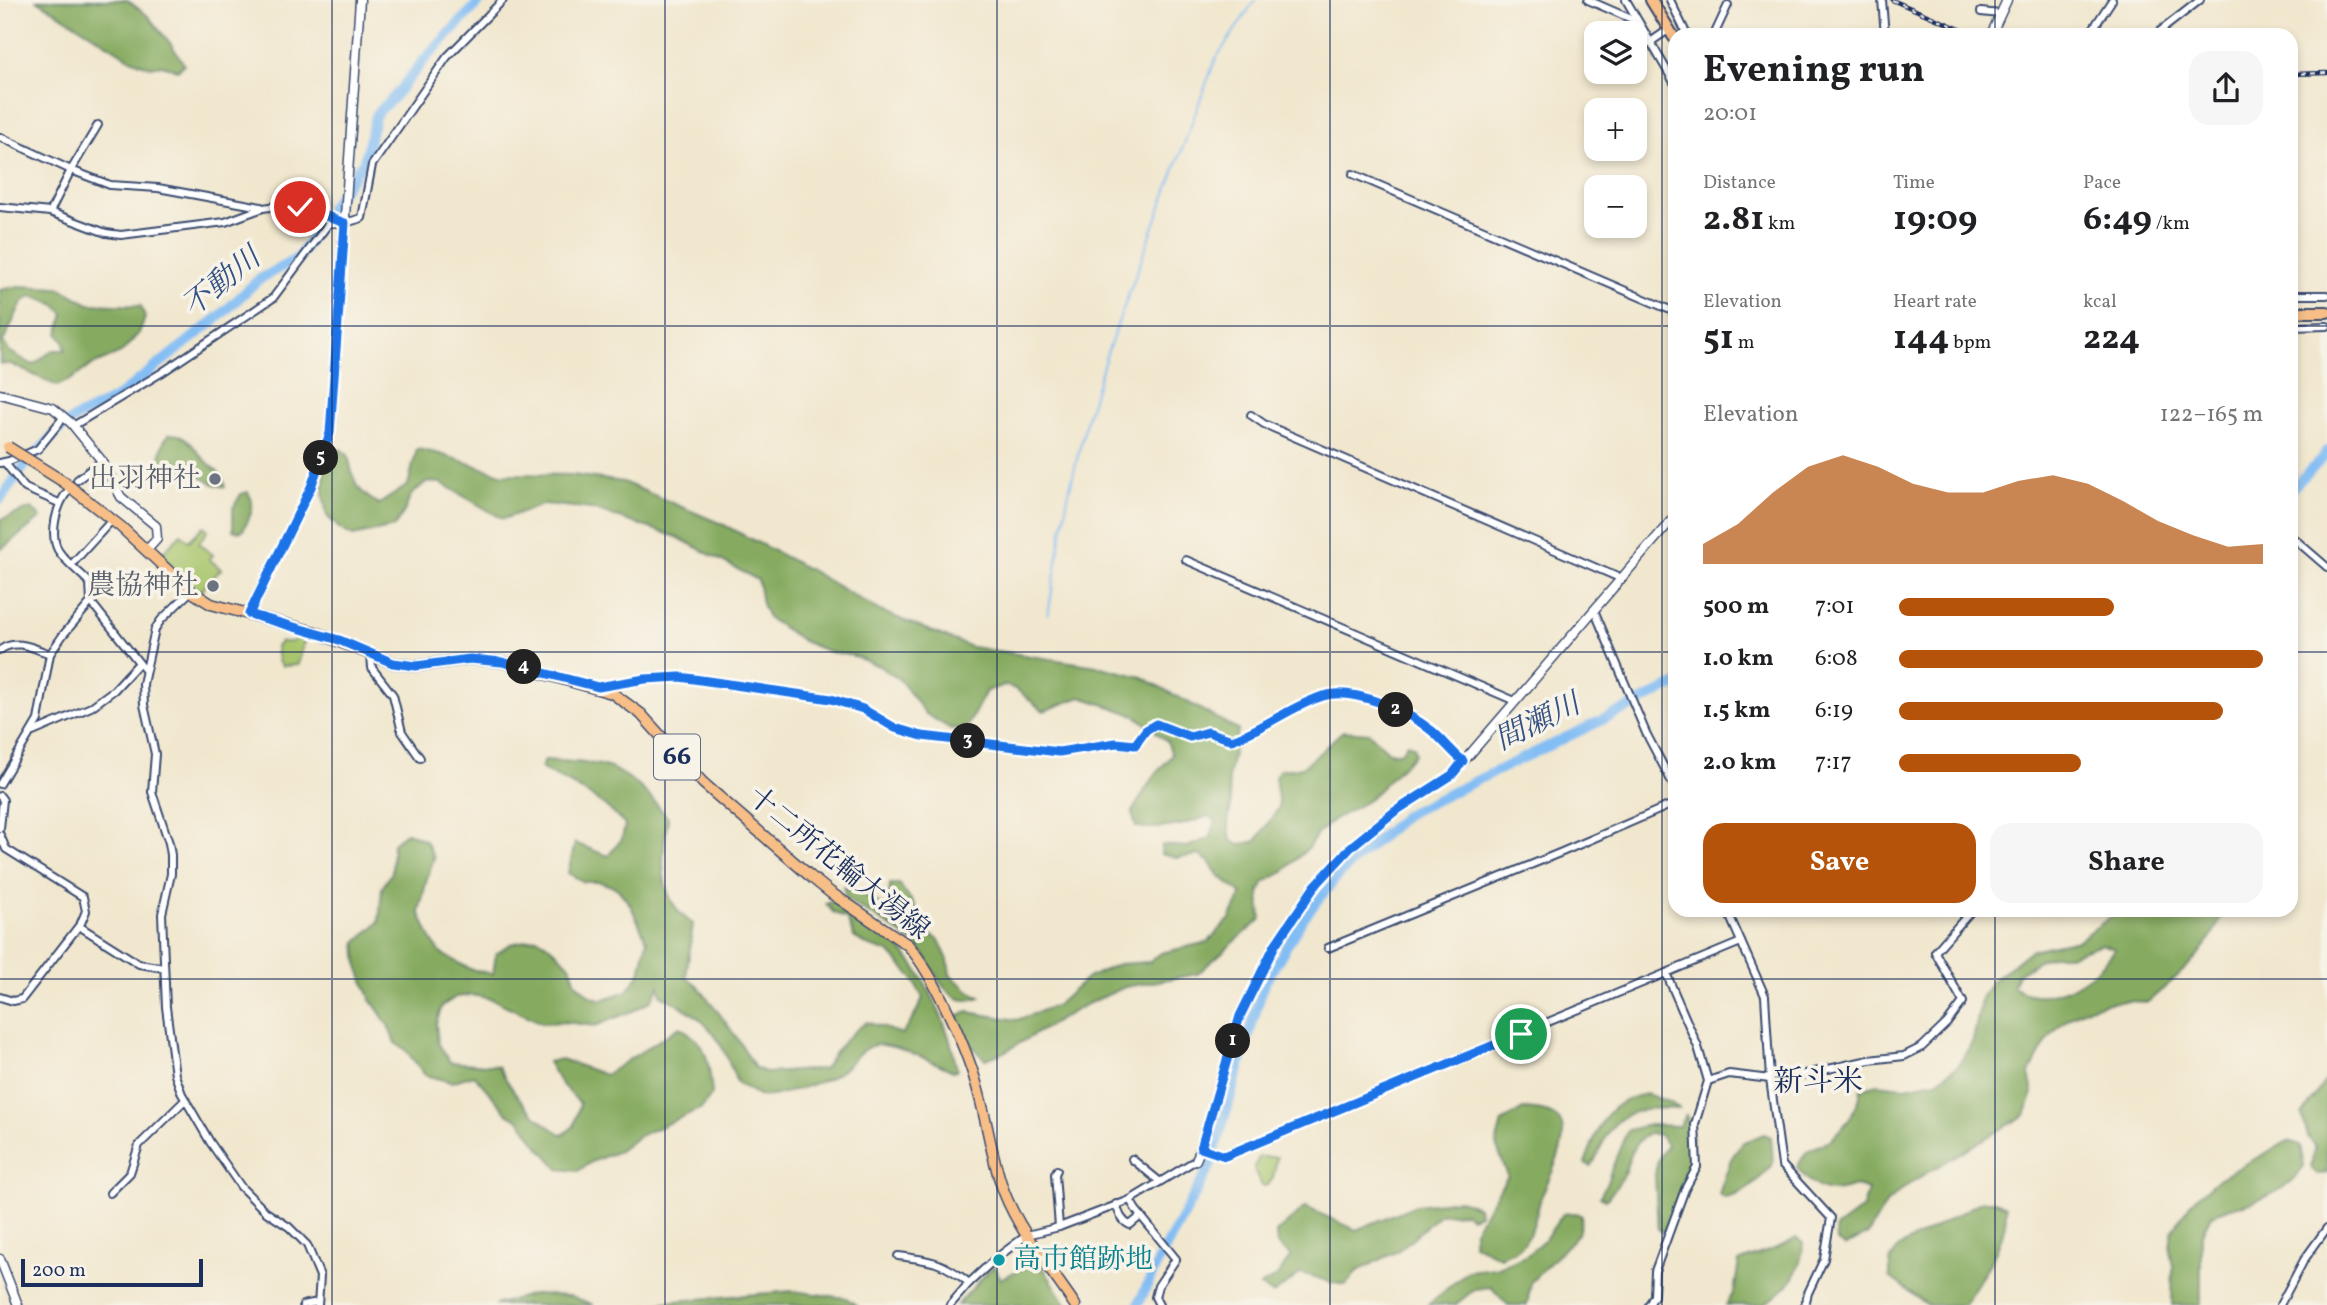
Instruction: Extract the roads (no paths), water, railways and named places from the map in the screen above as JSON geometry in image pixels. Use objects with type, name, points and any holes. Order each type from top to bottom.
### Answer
[{"type":"highway","points":[[1651,0],[1668,28]]},
{"type":"highway","points":[[2298,312],[2327,312]]},
{"type":"main road","name":"十二所花輪大湯線","points":[[4,445],[112,520],[190,592],[211,604],[315,632],[393,663],[416,666],[470,659],[502,662],[598,687],[624,700],[641,714],[703,783],[831,893],[908,944],[917,955],[961,1043],[979,1093],[990,1146],[1011,1208],[1075,1305]]},
{"type":"street","points":[[249,614],[311,487],[330,433],[360,0]]},
{"type":"street","points":[[59,502],[32,492],[2,463],[38,449],[68,422],[118,401],[238,319],[261,307],[273,298],[329,223],[345,223],[362,218],[372,165],[447,57],[503,0]]},
{"type":"street","points":[[1588,0],[1636,21]]},
{"type":"street","points":[[1626,0],[1637,21]]},
{"type":"street","points":[[1670,0],[1684,28]]},
{"type":"street","points":[[1882,0],[1884,28]]},
{"type":"street","points":[[1994,28],[2007,0]]},
{"type":"street","points":[[2094,28],[2112,0]]},
{"type":"street","points":[[2164,28],[2200,0]]},
{"type":"street","points":[[1717,28],[1728,5]]},
{"type":"street","points":[[1981,12],[2000,14]]},
{"type":"street","points":[[1649,43],[1668,36]]},
{"type":"street","points":[[1647,39],[1668,73]]},
{"type":"street","points":[[50,212],[98,125]]},
{"type":"street","points":[[0,137],[110,185],[158,188],[263,208]]},
{"type":"street","points":[[1353,174],[1668,309]]},
{"type":"street","points":[[0,207],[50,212],[106,233],[121,235],[225,222],[263,208],[285,205],[318,211],[330,219],[345,223]]},
{"type":"street","points":[[2298,295],[2327,295]]},
{"type":"street","points":[[2298,327],[2327,326]]},
{"type":"street","points":[[0,394],[52,408],[68,422],[102,461],[121,497],[156,526],[157,538],[147,550]]},
{"type":"street","points":[[1251,415],[1264,424],[1622,579]]},
{"type":"street","points":[[77,480],[102,461]]},
{"type":"street","points":[[66,486],[59,502],[55,541],[59,552],[90,583],[90,602],[141,667]]},
{"type":"street","points":[[72,564],[112,520]]},
{"type":"street","points":[[950,1305],[995,1259],[1027,1235],[1059,1227],[1130,1200],[1196,1160],[1203,1149],[1240,1016],[1275,945],[1308,895],[1352,846],[1394,812],[1452,775],[1668,524]]},
{"type":"street","points":[[2298,544],[2327,566]]},
{"type":"street","points":[[1186,561],[1515,701]]},
{"type":"street","points":[[190,592],[155,629],[141,667],[144,705],[155,754],[152,792],[171,855],[171,874],[162,915],[171,1051],[175,1075],[210,1142],[241,1186],[266,1212],[289,1227],[307,1245],[320,1276],[318,1304],[303,1305]]},
{"type":"street","points":[[0,784],[38,720],[50,654],[90,602]]},
{"type":"street","points":[[1594,610],[1643,724],[1668,774]]},
{"type":"street","points":[[0,650],[16,643],[50,654]]},
{"type":"street","points":[[371,654],[372,668],[393,695],[402,732],[420,758]]},
{"type":"street","points":[[32,733],[90,707],[141,667]]},
{"type":"street","points":[[598,687],[680,677],[752,686],[831,699],[863,709],[895,728],[922,736],[1059,752],[1116,743],[1135,745],[1146,730],[1156,724],[1190,737],[1208,732],[1232,740],[1323,696],[1342,693],[1360,696],[1421,723],[1463,761]]},
{"type":"street","points":[[0,796],[3,800],[0,828]]},
{"type":"street","points":[[1328,948],[1668,806]]},
{"type":"street","points":[[0,835],[6,849],[83,897],[86,911],[79,926],[22,999],[13,1001],[0,997]]},
{"type":"street","points":[[1730,917],[1765,996],[1770,1079],[1782,1165],[1831,1217],[1824,1259],[1805,1305]]},
{"type":"street","points":[[1707,1081],[1729,1074],[1770,1079],[1801,1076],[1875,1059],[1904,1056],[1922,1047],[1963,1003],[1935,952],[1966,917]]},
{"type":"street","points":[[79,926],[139,964],[164,968]]},
{"type":"street","points":[[1203,1149],[1225,1156],[1741,942]]},
{"type":"street","points":[[1649,1305],[1654,1296],[1655,1271],[1685,1189],[1697,1167],[1695,1124],[1707,1081],[1698,1047],[1667,972]]},
{"type":"street","points":[[110,1193],[130,1173],[139,1145],[186,1100]]},
{"type":"street","points":[[1132,1159],[1159,1181]]},
{"type":"street","points":[[1057,1170],[1055,1174],[1059,1227]]},
{"type":"street","points":[[1130,1200],[1176,1259],[1158,1286],[1155,1297],[1160,1305]]},
{"type":"street","points":[[1116,1204],[1122,1220],[1126,1223],[1130,1224],[1141,1216]]},
{"type":"street","points":[[2280,1305],[2304,1260],[2327,1228]]},
{"type":"street","points":[[898,1256],[939,1262],[952,1268],[969,1283]]},
{"type":"street","points":[[0,1259],[18,1305]]},
{"type":"waterway","name":"不動川","points":[[0,500],[25,465],[63,426],[116,398],[219,317],[258,280],[299,257],[364,161],[376,114],[481,0]]},
{"type":"waterway","points":[[1048,615],[1068,496],[1088,414],[1107,353],[1215,60],[1255,0]]},
{"type":"waterway","name":"間瀬川","points":[[2298,482],[2327,451]]},
{"type":"waterway","name":"間瀬川","points":[[1138,1305],[1210,1166],[1264,984],[1304,917],[1340,873],[1407,814],[1668,688]]},
{"type":"railway","points":[[1892,0],[1958,28]]},
{"type":"railway","points":[[2298,74],[2327,73]]},
{"type":"place","name":"出羽神社","points":[[215,479]]},
{"type":"place","name":"農協神社","points":[[213,586]]},
{"type":"place","name":"高市館跡地","points":[[999,1260]]},
{"type":"district","name":"新斗米","points":[[1818,1083]]}]
